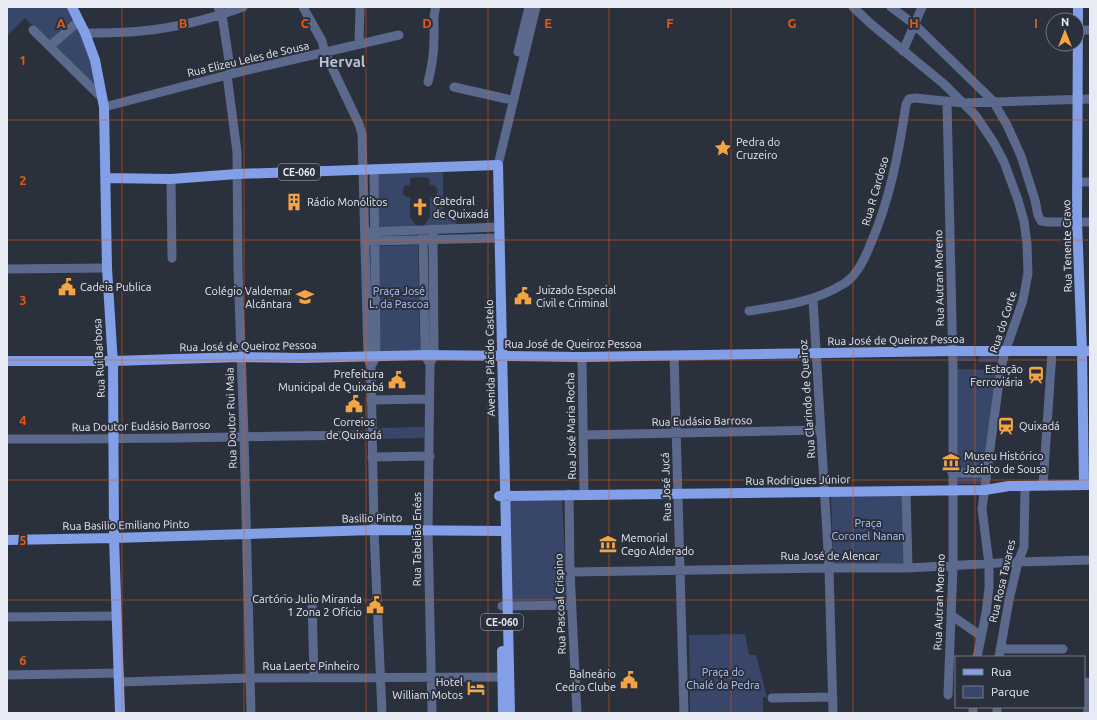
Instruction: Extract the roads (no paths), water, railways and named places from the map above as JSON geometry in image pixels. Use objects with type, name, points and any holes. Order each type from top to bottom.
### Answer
[{"type":"main road","name":"Rua Rui Barbosa","points":[[72,7],[85,33],[95,60],[104,107],[107,268],[114,361],[114,538],[120,713]]},
{"type":"main road","name":"Rua Tenente Cravo","points":[[1078,52],[1077,222],[1086,351],[1087,485]]},
{"type":"main road","name":"CE-060","points":[[106,178],[171,179],[237,174],[495,165]]},
{"type":"main road","name":"Avenida Plácido Castelo","points":[[495,165],[506,676],[510,713]]},
{"type":"main road","name":"Rua José de Queiroz Pessoa","points":[[7,361],[114,361],[240,357],[372,356],[430,358],[499,355],[582,357],[953,351],[1086,351]]},
{"type":"main road","name":"Rua Rodrigues Júnior","points":[[502,496],[985,490],[1009,486],[1087,485]]},
{"type":"main road","name":"Basilio Pinto","points":[[246,534],[374,530],[503,531]]},
{"type":"main road","name":"Rua Basilio Emiliano Pinto","points":[[7,540],[246,534]]},
{"type":"main road","name":"Avenida Plácido Castelo","points":[[503,713],[506,676]]},
{"type":"street","points":[[85,33],[141,31],[178,26],[220,11],[243,7]]},
{"type":"street","points":[[303,7],[322,41],[325,53],[359,124],[363,146],[364,237],[372,356]]},
{"type":"street","points":[[359,44],[360,7]]},
{"type":"street","points":[[428,82],[434,53],[434,16],[436,7]]},
{"type":"street","name":"Avenida Plácido Castelo","points":[[495,165],[523,46],[529,7]]},
{"type":"street","name":"Avenida Plácido Castelo","points":[[506,117],[507,99],[536,7]]},
{"type":"street","name":"Rua do Corte","points":[[853,7],[903,51],[944,84],[976,116],[985,128],[1004,162],[1024,221],[1027,244],[1028,273],[1023,300],[1001,366],[982,509],[989,564],[989,588],[978,656]]},
{"type":"street","points":[[891,7],[915,25],[993,101],[1007,125],[1026,170],[1041,221],[1090,222]]},
{"type":"street","points":[[903,51],[922,7]]},
{"type":"street","name":"Rua Doutor Rui Maia","points":[[220,11],[236,140],[240,357],[244,436],[251,713]]},
{"type":"street","points":[[50,46],[79,21]]},
{"type":"street","points":[[33,30],[98,94],[102,96]]},
{"type":"street","name":"Rua Elizeu Leles de Sousa","points":[[104,107],[229,75],[399,35]]},
{"type":"street","points":[[454,87],[507,99]]},
{"type":"street","name":"Rua R Cardoso","points":[[749,311],[813,299],[845,283],[856,273],[865,258],[881,219],[897,159],[907,102],[909,99],[915,98],[947,101]]},
{"type":"street","points":[[947,101],[962,103],[1090,98]]},
{"type":"street","name":"Rua Autran Moreno","points":[[947,101],[953,351],[953,566],[948,695]]},
{"type":"street","points":[[374,169],[375,236],[371,400],[374,530],[382,713]]},
{"type":"street","points":[[1009,176],[1026,170]]},
{"type":"street","points":[[171,179],[172,258]]},
{"type":"street","points":[[1078,182],[1090,182]]},
{"type":"street","points":[[364,237],[424,230],[496,227]]},
{"type":"street","points":[[424,230],[429,240]]},
{"type":"street","points":[[429,240],[433,230]]},
{"type":"street","points":[[375,236],[429,240],[496,238]]},
{"type":"street","name":"Rua Tabelião Enéas","points":[[429,240],[430,456],[428,530],[432,713]]},
{"type":"street","points":[[7,269],[107,268]]},
{"type":"street","name":"Rua Clarindo de Queiroz","points":[[813,299],[826,492],[833,713]]},
{"type":"street","points":[[1043,485],[1052,352]]},
{"type":"street","name":"Rua José Jucá","points":[[674,355],[684,713]]},
{"type":"street","name":"Rua José Maria Rocha","points":[[582,357],[584,494]]},
{"type":"street","points":[[371,400],[429,399]]},
{"type":"street","name":"Rua Eudásio Barroso","points":[[583,435],[821,430]]},
{"type":"street","name":"Rua Doutor Eudásio Barroso","points":[[7,439],[114,440],[244,436],[372,435]]},
{"type":"street","points":[[372,457],[430,456]]},
{"type":"street","points":[[952,473],[986,473]]},
{"type":"street","name":"Rua Rosa Tavares","points":[[999,653],[1009,600],[1018,562],[1024,547],[1025,486]]},
{"type":"street","points":[[906,491],[908,568]]},
{"type":"street","name":"Rua Pascoal Crispino","points":[[569,494],[570,572],[577,713]]},
{"type":"street","name":"Rua José de Alencar","points":[[570,572],[908,568],[1090,560]]},
{"type":"street","points":[[312,601],[314,678]]},
{"type":"street","points":[[505,606],[572,605]]},
{"type":"street","points":[[951,615],[981,636]]},
{"type":"street","points":[[7,617],[117,616]]},
{"type":"street","points":[[999,653],[1046,653],[1063,649]]},
{"type":"street","name":"Rua Laerte Pinheiro","points":[[7,675],[119,678],[506,676]]},
{"type":"street","points":[[1087,682],[1088,713]]},
{"type":"street","points":[[772,698],[833,697]]},
{"type":"place","name":"Pedra do Cruzeiro","points":[[723,148]]},
{"type":"place","name":"Rádio Monólitos","points":[[294,202]]},
{"type":"place","name":"Catedral de Quixadá","points":[[420,207]]},
{"type":"place","name":"Cadeia Publica","points":[[67,287]]},
{"type":"place","name":"Juizado Especial Civil e Criminal","points":[[523,296]]},
{"type":"place","name":"Colégio Valdemar Alcântara","points":[[305,297]]},
{"type":"place","name":"Estação Ferroviária","points":[[1036,375]]},
{"type":"place","name":"Prefeitura Municipal de Quixabá","points":[[397,380]]},
{"type":"place","name":"Correios de Quixadá","points":[[354,404]]},
{"type":"place","name":"Quixadá","points":[[1006,426]]},
{"type":"place","name":"Museu Histórico Jacinto de Sousa","points":[[951,462]]},
{"type":"place","name":"Memorial Cego Alderado","points":[[608,544]]},
{"type":"place","name":"Cartório Julio Miranda 1 Zona 2 Ofício","points":[[375,605]]},
{"type":"place","name":"Balneário Cedro Clube","points":[[629,680]]},
{"type":"place","name":"Hotel William Motos","points":[[476,688]]},
{"type":"district","name":"Herval","points":[[342,61]]},
{"type":"park label","name":"Praça José L. da Pascoa","points":[[399,297]]},
{"type":"park label","name":"Praça Coronel Nanan","points":[[868,529]]},
{"type":"park label","name":"Praça do Chalé da Pedra","points":[[723,678]]}]
